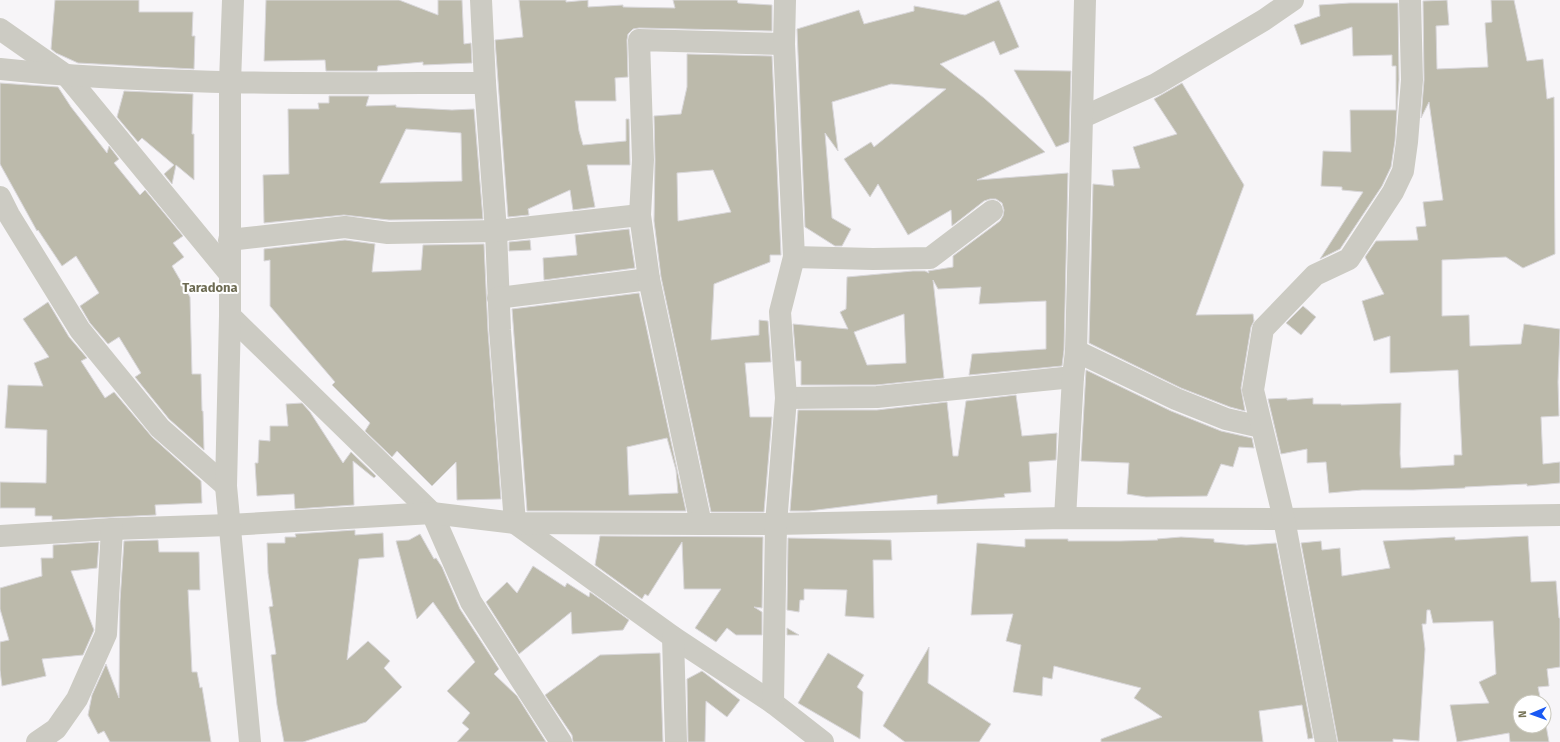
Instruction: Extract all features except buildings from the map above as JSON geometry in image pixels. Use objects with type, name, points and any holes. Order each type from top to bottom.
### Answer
[{"type":"street","points":[[232,0],[230,82],[230,316],[226,486],[250,742]]},
{"type":"street","points":[[481,0],[485,83],[496,231],[498,298],[515,523],[673,637],[773,704],[823,742]]},
{"type":"street","points":[[773,704],[776,524],[786,398],[780,312],[794,256],[784,44],[785,0]]},
{"type":"street","points":[[1066,518],[1073,378],[1076,351],[1085,0]]},
{"type":"street","points":[[1083,117],[1156,84],[1264,20],[1293,0]]},
{"type":"street","points":[[1326,742],[1284,519],[1253,390],[1263,329],[1316,276],[1349,259],[1371,228],[1393,192],[1403,171],[1412,80],[1410,0]]},
{"type":"street","points":[[0,29],[67,76],[229,273]]},
{"type":"street","points":[[701,524],[649,279],[640,215],[643,160],[639,40],[784,44]]},
{"type":"street","points":[[0,69],[67,76],[230,82],[485,83]]},
{"type":"street","points":[[3,210],[80,330],[160,428],[226,486]]},
{"type":"street","points":[[794,256],[873,259],[930,258],[992,211]]},
{"type":"street","points":[[229,240],[345,227],[388,233],[496,231],[640,215]]},
{"type":"street","points":[[498,298],[649,279]]},
{"type":"street","points":[[230,316],[432,513],[471,602],[561,742]]},
{"type":"street","points":[[1076,351],[1176,399],[1226,419],[1261,427]]},
{"type":"street","points":[[786,398],[877,397],[1073,378]]},
{"type":"street","points":[[0,536],[432,513],[515,523],[701,524],[776,524],[1066,518],[1284,519],[1560,514]]},
{"type":"street","points":[[37,742],[56,729],[77,699],[106,634],[112,529]]},
{"type":"street","points":[[673,637],[676,742]]},
{"type":"district","name":"Taradona","points":[[210,287]]}]
